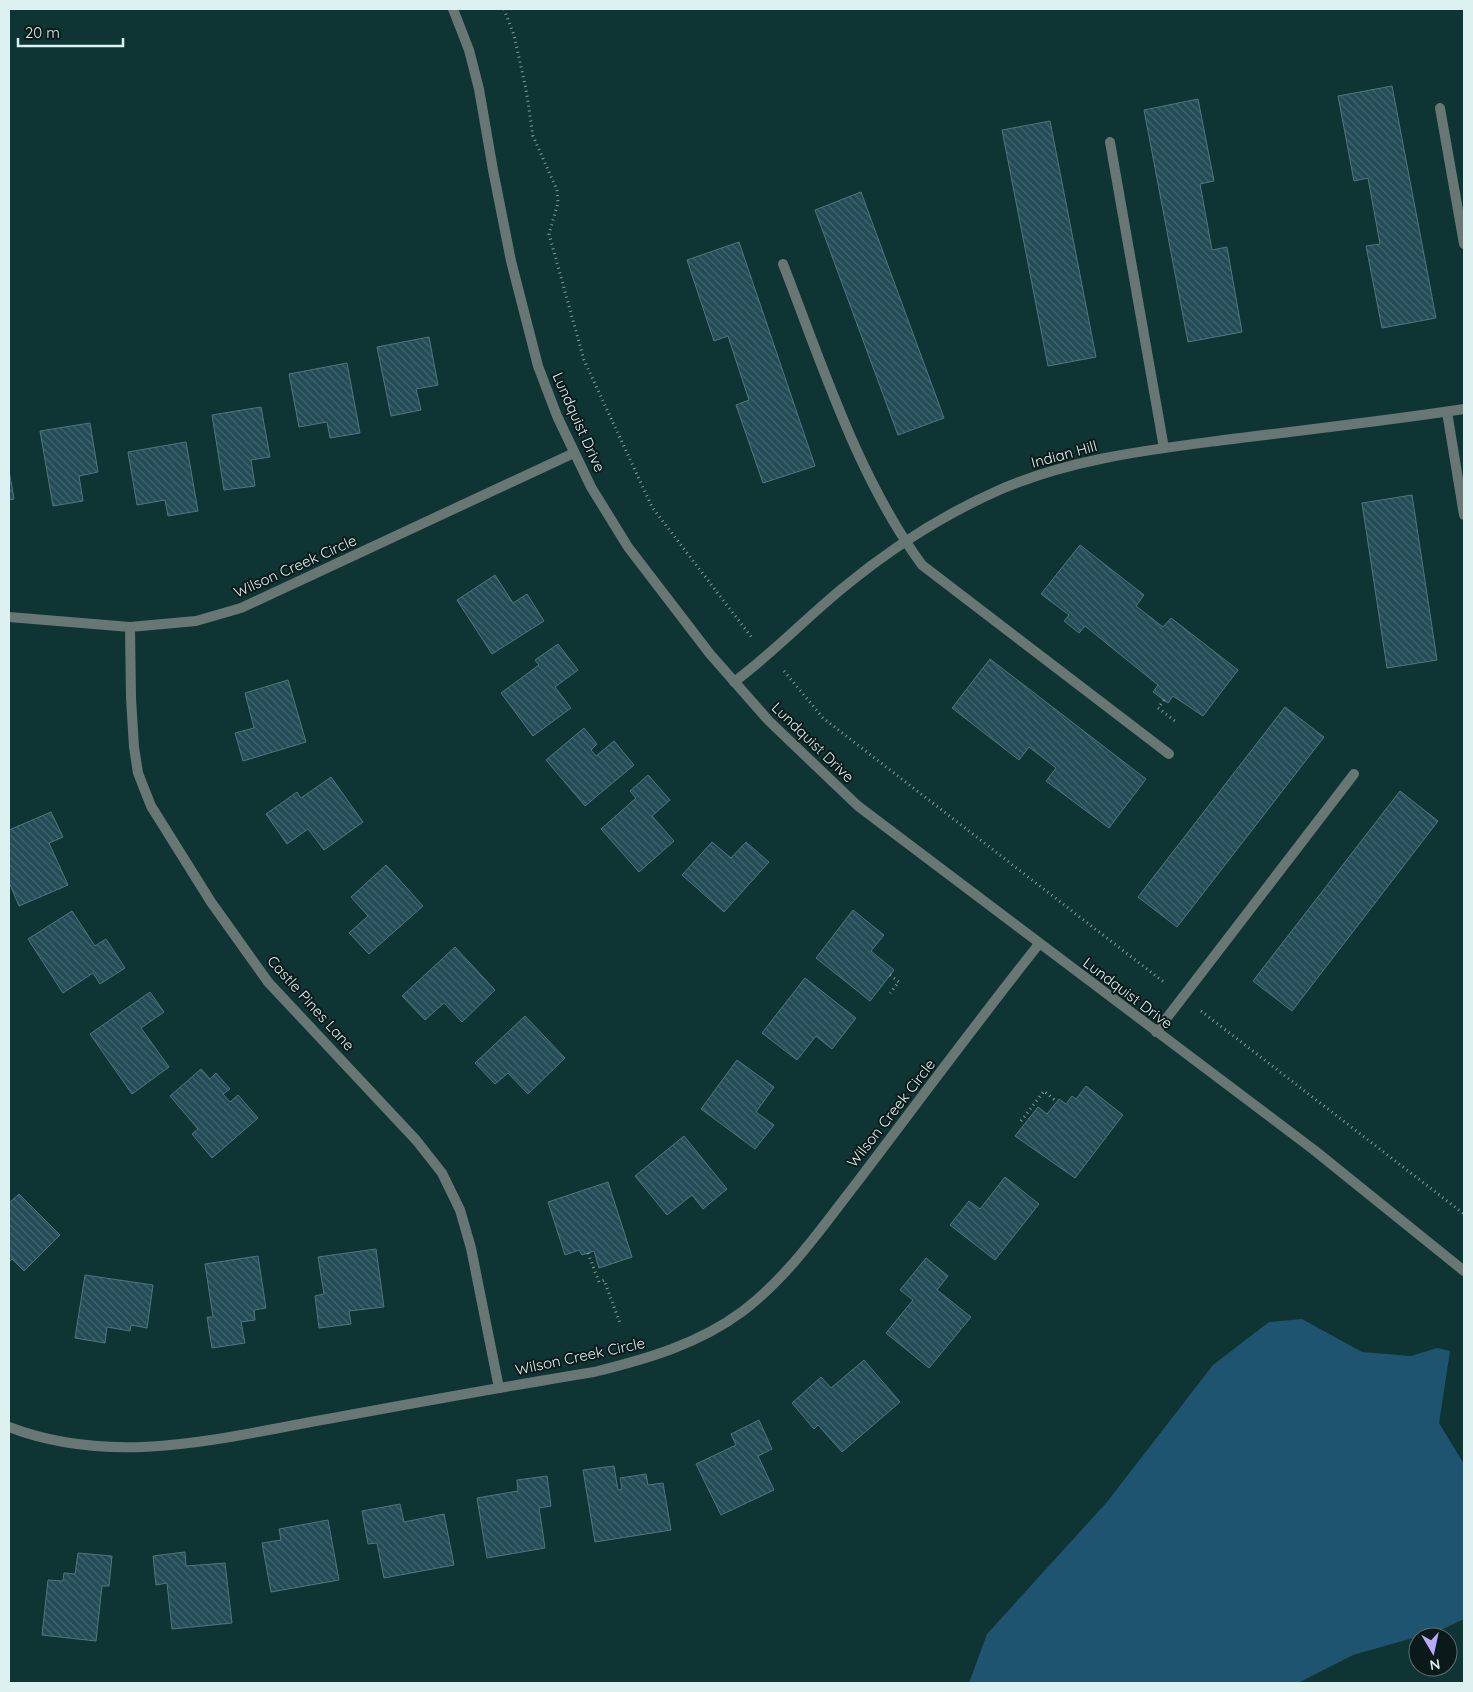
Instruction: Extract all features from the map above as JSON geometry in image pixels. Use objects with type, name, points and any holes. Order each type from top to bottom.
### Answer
[{"type":"street","name":"Lundquist Drive","points":[[453,9],[469,50],[479,89],[511,261],[538,366],[557,416],[591,486],[628,547],[734,682],[769,722],[858,806],[1321,1156],[1464,1271]]},
{"type":"street","points":[[1440,108],[1464,244]]},
{"type":"street","points":[[1110,142],[1164,448]]},
{"type":"street","points":[[783,264],[851,441],[906,543],[922,565],[1169,754]]},
{"type":"street","name":"Indian Hill","points":[[734,682],[769,656],[844,587],[906,543],[997,491],[1040,475],[1092,461],[1164,448],[1464,409]]},
{"type":"street","points":[[1447,412],[1464,515]]},
{"type":"street","name":"Wilson Creek Circle","points":[[9,616],[130,627],[196,622],[241,608],[574,453]]},
{"type":"street","name":"Castle Pines Lane","points":[[130,627],[134,747],[138,773],[151,806],[211,902],[268,982],[416,1140],[442,1173],[460,1210],[471,1248],[499,1388]]},
{"type":"street","points":[[1156,1032],[1354,774]]},
{"type":"street","name":"Wilson Creek Circle","points":[[9,1427],[69,1445],[144,1449],[242,1434],[594,1372],[649,1358],[700,1337],[743,1311],[800,1255],[1039,944]]},
{"type":"path","points":[[504,9],[514,35],[526,89],[533,136],[558,190],[558,203],[549,234],[584,360],[652,508],[749,635]]},
{"type":"path","points":[[788,676],[822,718],[1464,1214]]},
{"type":"path","points":[[1164,700],[1158,708],[1176,721]]},
{"type":"path","points":[[890,975],[899,982],[890,993]]},
{"type":"path","points":[[1021,1121],[1044,1091],[1057,1102]]},
{"type":"path","points":[[588,1253],[598,1282],[604,1280],[620,1323]]},
{"type":"water","points":[[1302,1319],[1362,1352],[1411,1356],[1437,1348],[1450,1351],[1439,1423],[1464,1464],[1464,1619],[1447,1627],[1408,1627],[1408,1639],[1353,1655],[1298,1683],[969,1683],[987,1634],[1107,1502],[1213,1365],[1269,1322]]},
{"type":"building","points":[[1392,86],[1436,318],[1382,328],[1366,246],[1380,244],[1368,178],[1354,181],[1338,96]]},
{"type":"building","points":[[1198,99],[1214,181],[1200,184],[1212,250],[1227,247],[1242,332],[1188,342],[1144,110]]},
{"type":"building","points":[[1050,121],[1096,357],[1048,366],[1002,130]]},
{"type":"building","points":[[861,192],[944,418],[898,435],[815,210]]},
{"type":"building","points":[[739,242],[815,466],[763,483],[736,405],[749,400],[728,336],[714,341],[687,260]]},
{"type":"building","points":[[429,337],[438,385],[416,389],[421,410],[391,416],[377,347]]},
{"type":"building","points":[[347,363],[360,433],[330,438],[327,422],[299,427],[289,374]]},
{"type":"building","points":[[261,407],[270,457],[251,460],[255,486],[224,490],[212,415]]},
{"type":"building","points":[[90,423],[98,472],[79,476],[83,501],[53,506],[40,431]]},
{"type":"building","points":[[186,442],[198,511],[168,516],[165,500],[137,505],[128,452]]},
{"type":"building","points":[[9,470],[14,499],[9,500]]},
{"type":"building","points":[[1412,495],[1437,660],[1387,668],[1362,503]]},
{"type":"building","points":[[1080,545],[1144,595],[1136,606],[1163,627],[1171,618],[1238,670],[1203,716],[1173,696],[1168,703],[1153,692],[1158,685],[1085,626],[1079,633],[1064,621],[1069,615],[1041,594]]},
{"type":"building","points":[[495,575],[513,603],[527,594],[544,621],[492,654],[457,600]]},
{"type":"building","points":[[558,644],[578,670],[555,687],[571,708],[533,736],[501,693],[539,665],[535,660]]},
{"type":"building","points":[[990,659],[1146,779],[1109,828],[1046,781],[1056,768],[1029,747],[1019,760],[952,708]]},
{"type":"building","points":[[288,680],[306,742],[243,761],[235,733],[254,728],[245,693]]},
{"type":"building","points":[[1285,707],[1324,737],[1177,927],[1138,897]]},
{"type":"building","points":[[584,728],[597,744],[591,750],[596,756],[614,741],[634,765],[585,806],[546,760]]},
{"type":"building","points":[[648,775],[670,800],[652,816],[674,841],[639,872],[601,829],[636,798],[630,791]]},
{"type":"building","points":[[331,777],[363,822],[324,850],[308,829],[287,844],[266,814],[297,792],[301,798]]},
{"type":"building","points":[[1400,791],[1438,821],[1292,1011],[1253,981]]},
{"type":"building","points":[[51,812],[63,837],[49,843],[68,885],[19,906],[9,882],[9,830]]},
{"type":"building","points":[[712,842],[731,858],[746,842],[769,862],[724,912],[682,875]]},
{"type":"building","points":[[386,865],[423,906],[369,954],[349,933],[368,916],[351,897]]},
{"type":"building","points":[[853,910],[884,935],[871,951],[894,970],[870,1001],[816,958]]},
{"type":"building","points":[[72,911],[95,946],[106,939],[125,968],[100,984],[93,973],[63,993],[28,939]]},
{"type":"building","points":[[455,947],[495,990],[462,1022],[444,1003],[425,1020],[402,996]]},
{"type":"building","points":[[805,978],[856,1018],[832,1049],[816,1036],[797,1060],[762,1033]]},
{"type":"building","points":[[150,992],[164,1012],[141,1028],[169,1067],[132,1094],[90,1034]]},
{"type":"building","points":[[525,1016],[565,1058],[528,1094],[508,1073],[495,1084],[475,1063]]},
{"type":"building","points":[[737,1060],[774,1087],[756,1112],[774,1125],[755,1149],[701,1109]]},
{"type":"building","points":[[201,1069],[210,1079],[216,1073],[230,1089],[223,1094],[230,1102],[238,1095],[258,1118],[212,1158],[192,1134],[198,1129],[170,1096]]},
{"type":"building","points":[[1086,1086],[1123,1115],[1075,1178],[1015,1136],[1038,1107],[1047,1114],[1059,1099],[1066,1104],[1072,1096],[1076,1099]]},
{"type":"building","points":[[684,1136],[727,1189],[703,1209],[692,1195],[667,1215],[635,1176]]},
{"type":"building","points":[[1005,1177],[1039,1204],[995,1260],[950,1225],[969,1201],[980,1209]]},
{"type":"building","points":[[608,1182],[632,1257],[599,1268],[594,1251],[582,1255],[579,1250],[565,1255],[548,1202]]},
{"type":"building","points":[[19,1194],[60,1235],[24,1271],[12,1259],[9,1262],[9,1203]]},
{"type":"building","points":[[376,1249],[384,1307],[349,1311],[351,1324],[319,1328],[315,1296],[324,1294],[318,1257]]},
{"type":"building","points":[[258,1256],[266,1308],[254,1310],[255,1320],[241,1322],[245,1343],[212,1348],[207,1317],[213,1317],[205,1264]]},
{"type":"building","points":[[926,1258],[948,1276],[937,1290],[971,1317],[929,1368],[886,1333],[913,1300],[900,1290]]},
{"type":"building","points":[[85,1275],[153,1285],[147,1328],[131,1325],[130,1331],[107,1327],[105,1343],[75,1338]]},
{"type":"building","points":[[864,1360],[900,1402],[842,1452],[818,1425],[814,1429],[792,1403],[821,1377],[831,1388]]},
{"type":"building","points":[[759,1420],[772,1449],[758,1456],[774,1490],[721,1515],[696,1464],[736,1445],[731,1434]]},
{"type":"building","points":[[614,1466],[618,1490],[622,1489],[620,1478],[646,1474],[648,1485],[663,1483],[671,1530],[595,1542],[583,1470]]},
{"type":"building","points":[[547,1476],[551,1506],[539,1508],[545,1548],[487,1558],[477,1498],[518,1491],[517,1480]]},
{"type":"building","points":[[400,1504],[404,1522],[444,1514],[454,1565],[384,1578],[377,1543],[368,1544],[362,1511]]},
{"type":"building","points":[[328,1520],[339,1580],[271,1592],[262,1543],[281,1540],[279,1529]]},
{"type":"building","points":[[185,1552],[186,1566],[225,1563],[232,1623],[172,1629],[167,1583],[156,1585],[153,1556]]},
{"type":"building","points":[[78,1553],[112,1556],[109,1586],[102,1586],[96,1641],[42,1635],[48,1580],[63,1581],[64,1573],[75,1574]]}]
